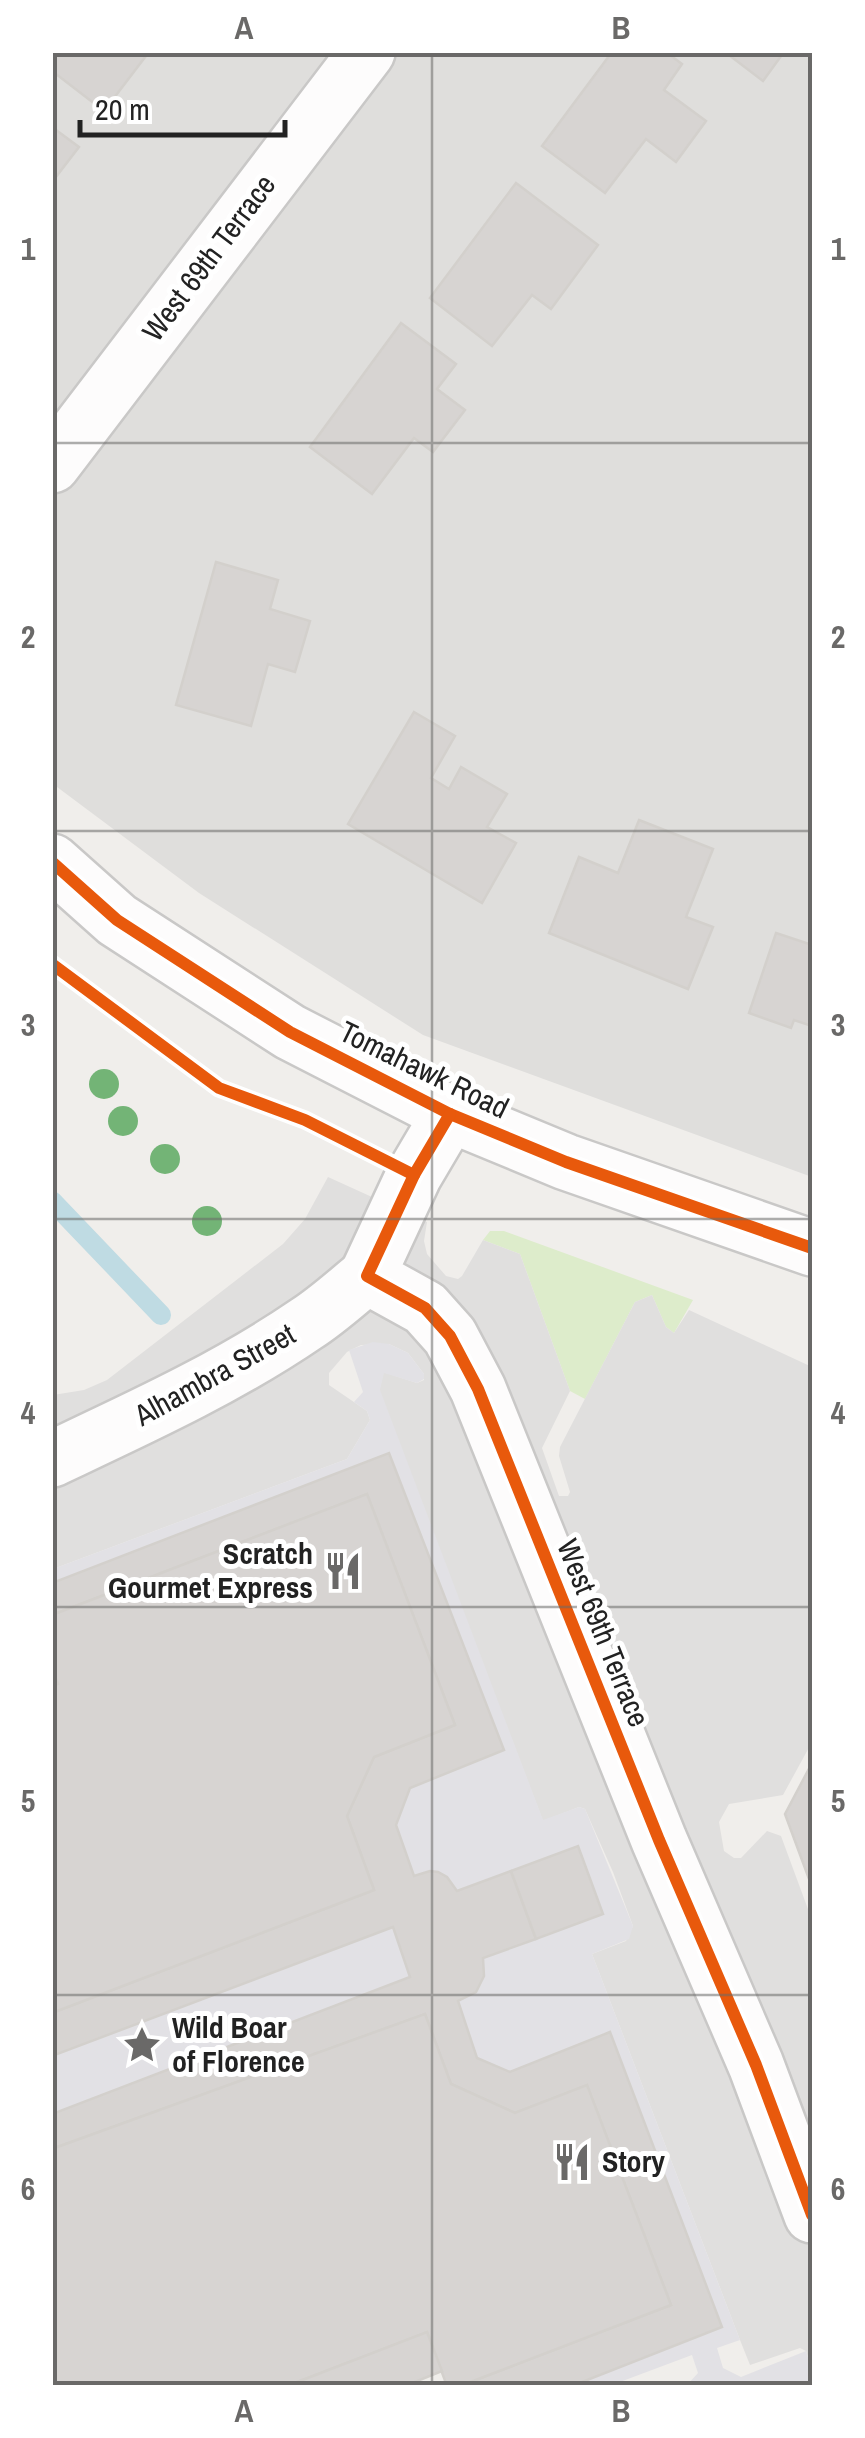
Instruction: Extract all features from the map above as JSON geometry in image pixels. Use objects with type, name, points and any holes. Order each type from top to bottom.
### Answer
[{"type":"street","name":"West 69th Terrace","points":[[52,465],[367,52]]},
{"type":"street","name":"Tomahawk Road","points":[[52,862],[117,920],[290,1032],[450,1114],[566,1162],[812,1248]]},
{"type":"street","points":[[368,1276],[414,1174],[450,1114]]},
{"type":"street","name":"West 69th Terrace","points":[[368,1276],[425,1308],[450,1336],[478,1389],[660,1840],[756,2065],[812,2215]]},
{"type":"street","name":"Alhambra Street","points":[[52,1459],[141,1418],[246,1362],[310,1322],[368,1276]]},
{"type":"shaded area","points":[[53,53],[812,53],[812,1177],[423,1035],[199,893],[53,784]]},
{"type":"shaded area","points":[[328,1177],[427,1222],[427,1254],[446,1276],[462,1276],[483,1240],[520,1254],[570,1391],[542,1448],[559,1496],[568,1496],[570,1492],[560,1447],[635,1302],[652,1295],[666,1327],[674,1333],[689,1310],[812,1367],[812,1742],[783,1795],[729,1804],[719,1822],[724,1851],[734,1858],[741,1858],[767,1831],[781,1836],[812,1920],[812,2370],[806,2351],[800,2348],[750,2365],[740,2340],[592,1954],[626,1941],[633,1926],[613,1872],[585,1809],[579,1807],[543,1821],[379,1392],[383,1372],[417,1383],[424,1380],[424,1374],[408,1353],[389,1344],[361,1345],[347,1352],[329,1373],[329,1385],[367,1411],[370,1420],[347,1459],[53,1569],[53,1395],[84,1390],[107,1380],[283,1244],[305,1219]]},
{"type":"shaded area","points":[[373,1342],[408,1353],[424,1374],[424,1379],[417,1383],[384,1373],[380,1390],[543,1820],[579,1807],[585,1809],[633,1926],[629,1939],[592,1954],[740,2340],[717,2348],[723,2368],[741,2377],[806,2351],[812,2382],[803,2386],[687,2385],[698,2373],[692,2355],[612,2385],[572,2385],[722,2327],[610,2033],[510,2072],[477,2058],[458,2001],[476,1991],[484,1976],[483,1958],[603,1913],[578,1846],[457,1891],[438,1872],[414,1876],[396,1825],[410,1788],[504,1749],[389,1453],[53,1583],[53,1569],[347,1459],[370,1420],[367,1411],[354,1402],[363,1392],[349,1350]]},
{"type":"shaded area","points":[[393,1927],[410,1977],[53,2114],[53,2056]]},
{"type":"green space","points":[[490,1231],[504,1231],[693,1300],[674,1333],[666,1327],[652,1295],[635,1302],[585,1399],[570,1391],[520,1254],[483,1240]]},
{"type":"building","points":[[52,52],[149,52],[104,111],[52,71]]},
{"type":"building","points":[[612,52],[666,52],[682,64],[664,90],[706,121],[676,162],[646,139],[605,193],[542,146]]},
{"type":"building","points":[[725,52],[784,52],[763,81]]},
{"type":"building","points":[[52,127],[79,147],[52,182]]},
{"type":"building","points":[[516,183],[598,245],[551,309],[532,295],[492,346],[430,298]]},
{"type":"building","points":[[401,323],[456,364],[437,389],[465,410],[433,452],[414,438],[372,494],[310,447]]},
{"type":"building","points":[[216,562],[278,580],[270,609],[310,621],[295,672],[268,664],[251,726],[176,705]]},
{"type":"building","points":[[414,712],[455,736],[431,778],[449,789],[461,767],[507,794],[487,827],[516,843],[482,903],[348,824]]},
{"type":"building","points":[[639,820],[713,849],[686,917],[713,927],[688,989],[549,933],[579,857],[618,873]]},
{"type":"building","points":[[776,933],[812,945],[812,1026],[794,1020],[791,1028],[749,1013]]},
{"type":"building","points":[[389,1453],[504,1750],[410,1788],[396,1825],[414,1876],[438,1872],[457,1891],[511,1871],[536,1939],[483,1958],[484,1976],[476,1992],[458,2001],[477,2058],[510,2072],[610,2032],[722,2327],[572,2386],[460,2386],[671,2305],[587,2085],[515,2113],[451,2084],[425,2014],[52,2149],[52,2114],[410,1977],[393,1927],[52,2056],[52,2013],[374,1890],[347,1816],[374,1757],[455,1725],[367,1494],[52,1615],[52,1583]]},
{"type":"building","points":[[367,1494],[455,1725],[374,1757],[347,1816],[374,1890],[52,2013],[52,1687],[58,1684],[52,1669],[52,1615]]},
{"type":"building","points":[[812,1763],[812,1887],[785,1814]]},
{"type":"building","points":[[578,1846],[603,1914],[536,1939],[511,1871]]},
{"type":"building","points":[[425,2014],[451,2084],[515,2113],[587,2085],[671,2305],[460,2386],[447,2386],[427,2332],[287,2386],[52,2386],[52,2149]]},
{"type":"building","points":[[427,2332],[442,2371],[405,2386],[287,2386]]},
{"type":"waterway","points":[[52,1201],[161,1315]]},
{"type":"cycle path","points":[[52,862],[117,920],[290,1032],[450,1114],[566,1162],[812,1248]]},
{"type":"cycle path","points":[[52,964],[219,1088],[305,1120],[414,1175]]},
{"type":"cycle path","points":[[450,1114],[414,1175],[367,1276],[425,1308],[450,1336],[478,1389],[659,1840],[756,2065],[812,2215]]},
{"type":"place","name":"Scratch Gourmet Express","points":[[343,1571]]},
{"type":"place","name":"Wild Boar of Florence","points":[[142,2045]]},
{"type":"place","name":"Story","points":[[572,2162]]}]
